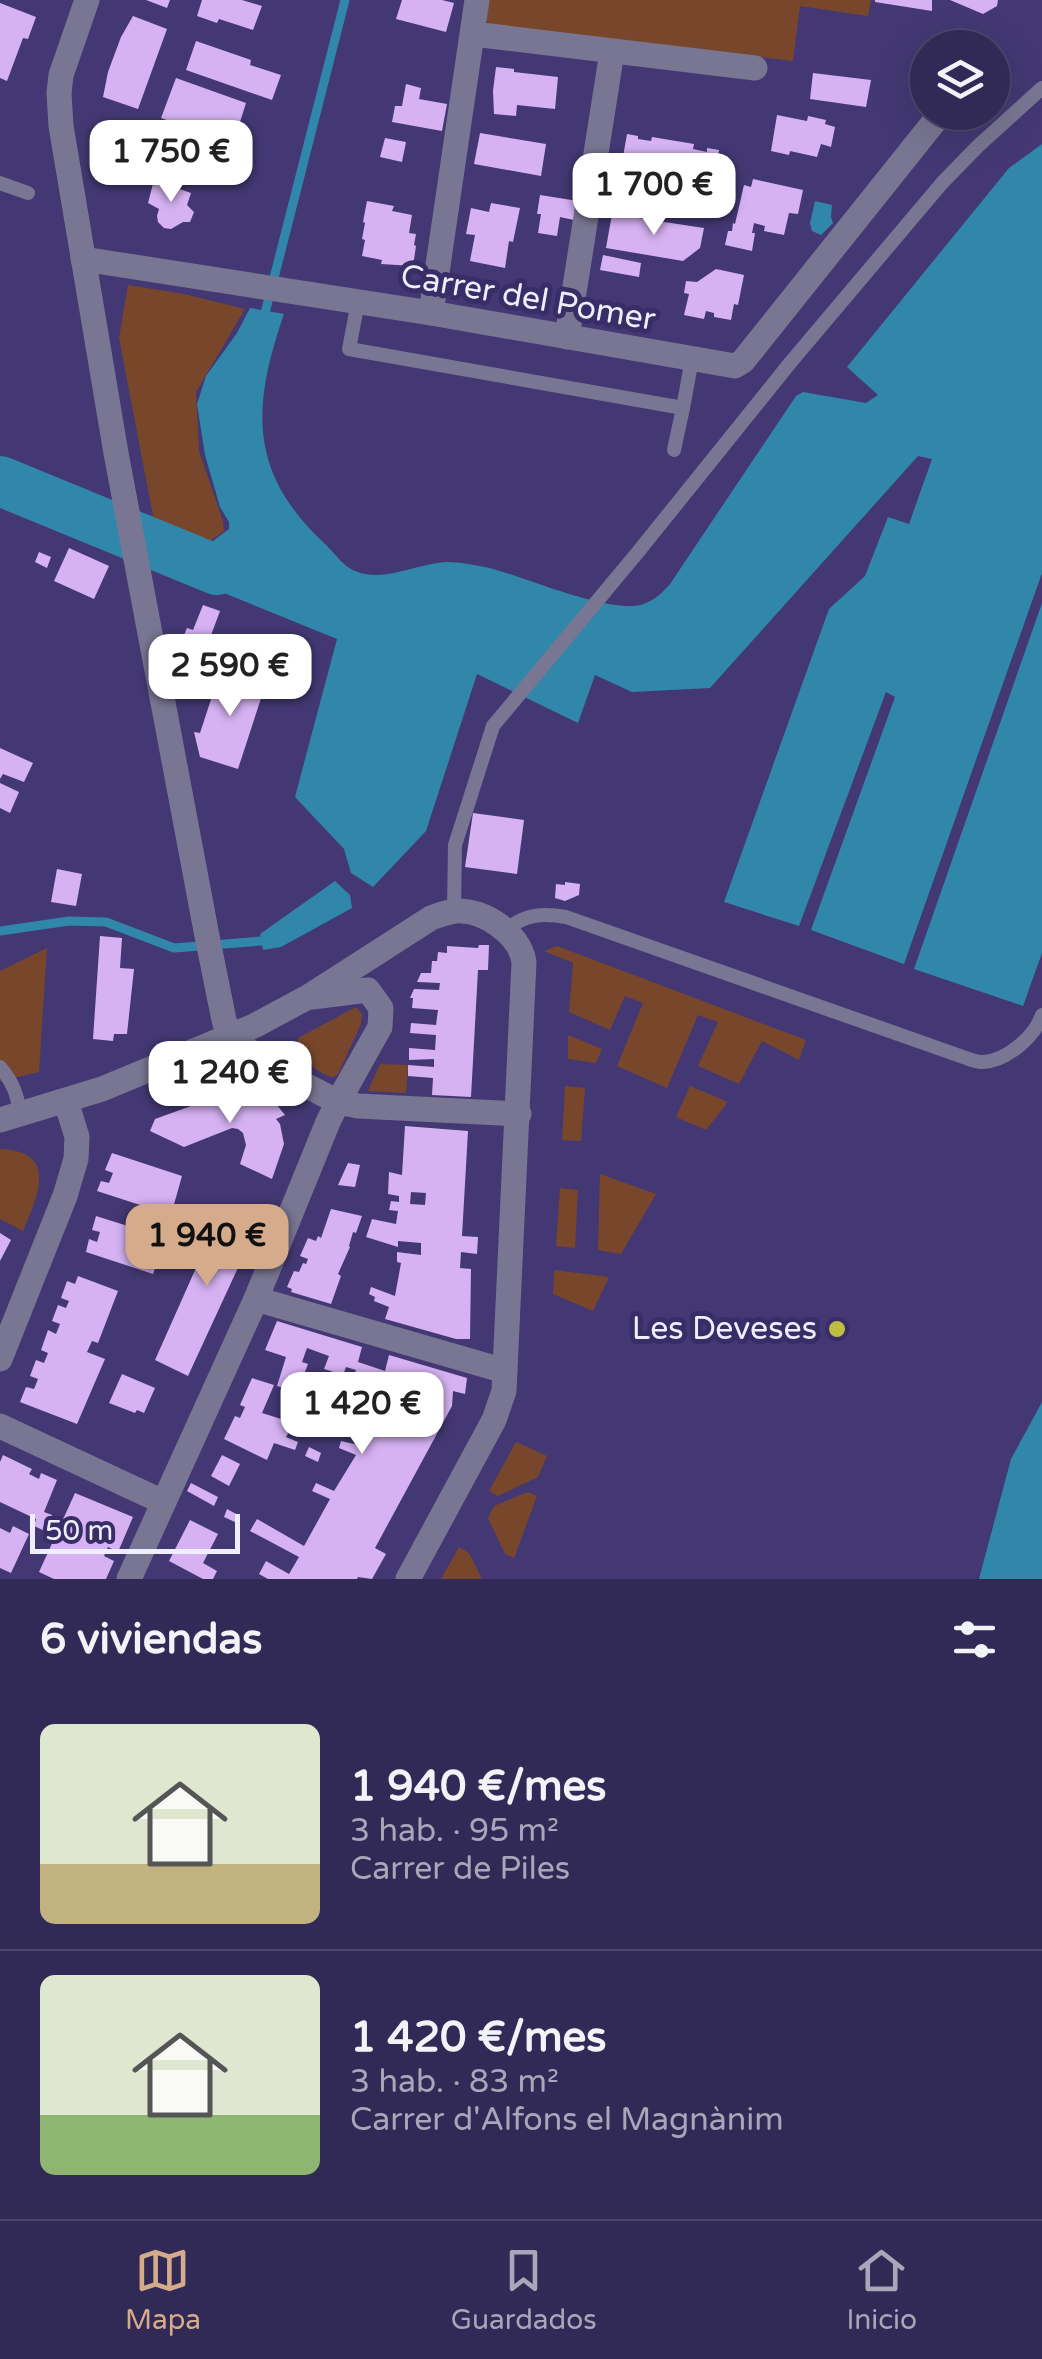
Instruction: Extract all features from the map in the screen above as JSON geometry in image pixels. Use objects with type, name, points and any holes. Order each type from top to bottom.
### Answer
[{"type":"street","points":[[87,0],[65,58],[59,93],[62,126],[126,502],[209,947],[230,1037],[282,1073],[338,1102],[518,1114]]},
{"type":"street","points":[[431,313],[477,0]]},
{"type":"street","points":[[473,34],[755,68]]},
{"type":"street","points":[[567,337],[612,52]]},
{"type":"street","name":"Carrer del Pomer","points":[[83,259],[431,313],[735,366],[743,361],[928,130]]},
{"type":"street","points":[[10,1117],[102,1089],[230,1037],[308,997],[431,918],[454,911],[475,914],[506,931],[520,946],[524,962],[504,1390],[494,1420],[408,1579]]},
{"type":"street","points":[[129,1579],[256,1298],[338,1102],[380,1027],[380,1008],[368,990],[308,997]]},
{"type":"street","points":[[0,1359],[65,1196],[76,1158],[77,1138],[66,1101]]},
{"type":"street","points":[[256,1298],[506,1371]]},
{"type":"street","points":[[0,1426],[163,1502]]},
{"type":"lane","points":[[454,911],[456,845],[493,726],[942,183],[1042,88]]},
{"type":"lane","points":[[0,183],[28,193]]},
{"type":"lane","points":[[358,302],[349,349],[683,408]]},
{"type":"lane","points":[[674,450],[692,359]]},
{"type":"lane","points":[[506,931],[528,916],[566,917],[984,1062],[1024,1042],[1038,1026],[1042,1014]]},
{"type":"lane","points":[[0,1067],[18,1097],[10,1117]]},
{"type":"shaded area","points":[[483,0],[871,0],[868,16],[800,6],[793,61],[494,26],[485,18]]},
{"type":"shaded area","points":[[128,285],[245,309],[196,392],[199,451],[224,531],[210,541],[154,521],[119,338]]},
{"type":"shaded area","points":[[557,946],[806,1040],[799,1060],[762,1041],[739,1084],[698,1066],[718,1022],[698,1015],[667,1088],[617,1066],[643,1003],[625,996],[610,1030],[569,1012],[573,963],[544,951]]},
{"type":"shaded area","points":[[47,948],[39,1072],[0,1081],[0,971]]},
{"type":"shaded area","points":[[356,1007],[362,1014],[361,1024],[338,1074],[328,1076],[305,1057],[298,1038]]},
{"type":"shaded area","points":[[568,1035],[602,1049],[596,1063],[568,1059]]},
{"type":"shaded area","points":[[380,1064],[408,1065],[406,1093],[368,1091]]},
{"type":"shaded area","points":[[565,1086],[585,1088],[581,1141],[562,1140]]},
{"type":"shaded area","points":[[690,1086],[728,1102],[706,1130],[676,1117]]},
{"type":"shaded area","points":[[0,1149],[19,1152],[31,1158],[37,1167],[38,1190],[23,1231],[0,1219]]},
{"type":"shaded area","points":[[600,1174],[656,1194],[621,1254],[598,1250]]},
{"type":"shaded area","points":[[560,1188],[578,1190],[575,1248],[556,1246]]},
{"type":"shaded area","points":[[554,1270],[609,1277],[593,1311],[553,1294]]},
{"type":"shaded area","points":[[516,1442],[547,1456],[538,1477],[498,1496],[489,1491]]},
{"type":"shaded area","points":[[528,1492],[537,1496],[514,1558],[505,1554],[488,1518],[494,1506]]},
{"type":"shaded area","points":[[459,1547],[469,1553],[482,1579],[441,1579]]},
{"type":"water","points":[[1042,144],[1042,573],[904,964],[811,930],[895,697],[886,692],[799,926],[724,902],[829,609],[865,576],[888,517],[909,524],[932,459],[918,456],[710,688],[632,692],[595,675],[578,723],[477,674],[426,831],[373,887],[351,873],[344,849],[295,797],[337,639],[160,567],[154,521],[205,542],[229,529],[205,455],[197,404],[206,376],[250,308],[284,314],[273,347],[263,408],[270,464],[299,517],[347,566],[375,575],[437,563],[466,564],[591,600],[632,606],[653,599],[670,584],[796,396],[803,392],[866,403],[878,395],[847,367],[1009,168]]},
{"type":"water","points":[[815,201],[832,205],[833,223],[821,235],[812,231],[810,223]]},
{"type":"water","points":[[0,459],[102,497],[111,544],[0,504]]},
{"type":"water","points":[[1042,603],[1042,953],[1023,1006],[914,969]]},
{"type":"water","points":[[335,881],[350,895],[352,908],[281,947],[263,950],[260,934]]},
{"type":"water","points":[[1042,1402],[1042,1579],[979,1579],[1011,1459]]},
{"type":"building","points":[[146,0],[170,0],[167,8]]},
{"type":"building","points":[[202,0],[242,0],[262,6],[253,30],[197,16]]},
{"type":"building","points":[[402,0],[454,3],[446,32],[396,19]]},
{"type":"building","points":[[932,0],[932,11],[875,2]]},
{"type":"building","points":[[950,0],[998,0],[997,6],[983,14]]},
{"type":"building","points":[[0,3],[36,17],[28,39],[23,38],[7,81],[0,78]]},
{"type":"building","points":[[133,16],[167,29],[138,109],[103,97],[108,72]]},
{"type":"building","points":[[196,41],[281,75],[272,100],[186,70]]},
{"type":"building","points":[[496,67],[558,77],[555,109],[517,105],[516,116],[494,114]]},
{"type":"building","points":[[813,73],[871,80],[866,107],[810,99]]},
{"type":"building","points":[[176,78],[246,103],[233,144],[161,118]]},
{"type":"building","points":[[406,84],[421,88],[419,99],[447,104],[442,131],[392,122],[395,106],[402,106]]},
{"type":"building","points":[[777,115],[826,120],[825,124],[835,127],[831,147],[821,144],[817,157],[771,151]]},
{"type":"building","points":[[129,126],[154,135],[153,140],[164,145],[156,168],[119,155]]},
{"type":"building","points":[[480,133],[546,144],[541,176],[474,164]]},
{"type":"building","points":[[627,134],[651,141],[652,137],[694,144],[693,149],[707,152],[707,148],[719,150],[713,191],[688,187],[688,192],[644,185],[645,180],[631,177],[631,181],[619,179]]},
{"type":"building","points":[[385,138],[406,142],[402,162],[380,157]]},
{"type":"building","points":[[753,179],[803,190],[798,214],[789,213],[784,235],[764,231],[765,226],[754,223],[752,251],[725,245],[728,231],[735,224],[744,185],[751,187]]},
{"type":"building","points":[[154,180],[191,193],[187,205],[194,212],[190,222],[171,229],[158,222],[159,209],[148,203]]},
{"type":"building","points":[[540,195],[578,201],[574,220],[560,217],[557,236],[538,233]]},
{"type":"building","points":[[367,201],[394,206],[392,211],[412,215],[409,233],[416,234],[413,266],[381,264],[382,260],[362,256]]},
{"type":"building","points":[[491,203],[520,208],[505,268],[470,261],[475,235],[466,234],[471,208],[489,212]]},
{"type":"building","points":[[612,214],[704,228],[700,248],[683,261],[606,248]]},
{"type":"building","points":[[603,255],[641,263],[639,277],[600,270]]},
{"type":"building","points":[[716,269],[744,275],[731,320],[706,311],[704,319],[684,315],[689,294],[684,293],[686,281],[697,282]]},
{"type":"building","points":[[69,548],[109,566],[94,599],[54,581]]},
{"type":"building","points":[[39,552],[51,557],[47,568],[35,562]]},
{"type":"building","points":[[203,605],[220,611],[207,646],[197,643],[192,656],[179,647],[187,628],[193,630]]},
{"type":"building","points":[[221,669],[266,683],[238,769],[200,757],[194,732],[200,733]]},
{"type":"building","points":[[0,748],[33,763],[24,782],[3,774],[0,779]]},
{"type":"building","points":[[0,783],[19,792],[10,813],[0,808]]},
{"type":"building","points":[[473,813],[524,820],[517,874],[465,867]]},
{"type":"building","points":[[57,869],[82,874],[76,906],[51,902]]},
{"type":"building","points":[[556,884],[580,884],[579,895],[565,901],[555,898]]},
{"type":"building","points":[[100,936],[122,938],[120,968],[134,969],[127,1034],[114,1034],[113,1041],[93,1039]]},
{"type":"building","points":[[489,945],[488,970],[478,970],[471,1097],[432,1095],[433,1078],[408,1076],[408,1065],[434,1067],[434,1059],[409,1060],[409,1048],[435,1050],[436,1035],[410,1033],[411,1023],[436,1025],[438,1010],[412,1008],[410,998],[414,989],[439,990],[440,983],[417,982],[421,973],[431,973],[438,952],[447,953],[447,946]]},
{"type":"building","points":[[226,1084],[245,1084],[244,1094],[267,1106],[272,1099],[285,1115],[276,1119],[284,1144],[272,1179],[240,1164],[246,1145],[238,1129],[184,1147],[150,1131],[155,1119],[227,1093]]},
{"type":"building","points":[[405,1126],[468,1131],[462,1236],[478,1237],[477,1254],[461,1252],[460,1268],[471,1269],[470,1339],[456,1339],[385,1319],[389,1307],[374,1301],[375,1297],[369,1294],[371,1287],[395,1296],[401,1263],[397,1262],[397,1252],[421,1255],[421,1243],[398,1241],[398,1247],[366,1237],[372,1219],[396,1224],[398,1211],[389,1210],[391,1201],[399,1202],[399,1196],[388,1194],[389,1172],[402,1175]],"holes":[[[411,1192],[426,1193],[425,1205],[410,1204]]]},
{"type":"building","points":[[112,1153],[182,1176],[171,1215],[97,1191],[101,1181],[109,1183],[113,1173],[105,1170]]},
{"type":"building","points":[[348,1163],[360,1165],[355,1187],[338,1185]]},
{"type":"building","points":[[224,1205],[260,1220],[188,1376],[155,1360]]},
{"type":"building","points":[[331,1209],[362,1216],[338,1274],[341,1276],[331,1304],[291,1292],[287,1287],[294,1271],[299,1272],[306,1264],[308,1259],[300,1256],[308,1238],[321,1238]]},
{"type":"building","points":[[96,1216],[166,1238],[153,1274],[86,1252],[89,1239],[97,1242],[100,1232],[92,1230]]},
{"type":"building","points":[[0,1233],[11,1240],[0,1261]]},
{"type":"building","points":[[78,1276],[118,1291],[98,1343],[92,1341],[87,1352],[105,1359],[77,1424],[20,1402],[26,1387],[34,1389],[38,1379],[30,1376],[36,1360],[44,1363],[48,1353],[41,1350],[48,1330],[56,1334],[60,1324],[52,1321],[58,1305],[66,1308],[69,1301],[61,1298],[67,1281],[75,1284]]},
{"type":"building","points":[[277,1321],[362,1347],[358,1362],[385,1371],[389,1355],[467,1378],[465,1394],[453,1391],[452,1406],[375,1548],[386,1554],[372,1579],[268,1579],[259,1574],[266,1561],[289,1574],[299,1557],[250,1531],[257,1519],[304,1546],[330,1499],[312,1491],[316,1483],[334,1491],[356,1455],[339,1448],[341,1441],[359,1445],[391,1389],[353,1378],[356,1370],[346,1367],[343,1375],[324,1369],[329,1356],[307,1348],[302,1362],[308,1364],[297,1392],[277,1386],[286,1357],[265,1350]]},
{"type":"building","points":[[122,1374],[155,1388],[144,1413],[109,1403]]},
{"type":"building","points":[[252,1378],[274,1385],[262,1413],[294,1423],[286,1437],[298,1442],[295,1450],[274,1443],[267,1460],[224,1439],[235,1416],[240,1418],[245,1407],[240,1405]]},
{"type":"building","points":[[309,1447],[321,1453],[318,1462],[305,1456]]},
{"type":"building","points":[[3,1455],[32,1469],[29,1474],[39,1479],[41,1473],[57,1480],[44,1512],[52,1515],[45,1531],[34,1526],[36,1519],[0,1502]]},
{"type":"building","points":[[222,1455],[240,1464],[229,1486],[211,1476]]},
{"type":"building","points":[[191,1483],[218,1497],[214,1506],[187,1491]]},
{"type":"building","points":[[75,1493],[133,1517],[118,1552],[108,1547],[104,1556],[114,1561],[106,1579],[54,1579],[39,1572]]},
{"type":"building","points":[[227,1509],[240,1516],[237,1523],[224,1517]]},
{"type":"building","points":[[190,1520],[218,1534],[203,1563],[217,1571],[213,1579],[203,1579],[169,1561]]},
{"type":"building","points":[[13,1526],[29,1534],[11,1573],[0,1568],[0,1528],[10,1533]]},
{"type":"waterway","points":[[264,317],[345,0]]},
{"type":"waterway","points":[[0,481],[217,570]]},
{"type":"waterway","points":[[0,931],[69,921],[106,922],[174,948],[261,941]]},
{"type":"place","name":"Les Deveses","points":[[837,1329]]}]
